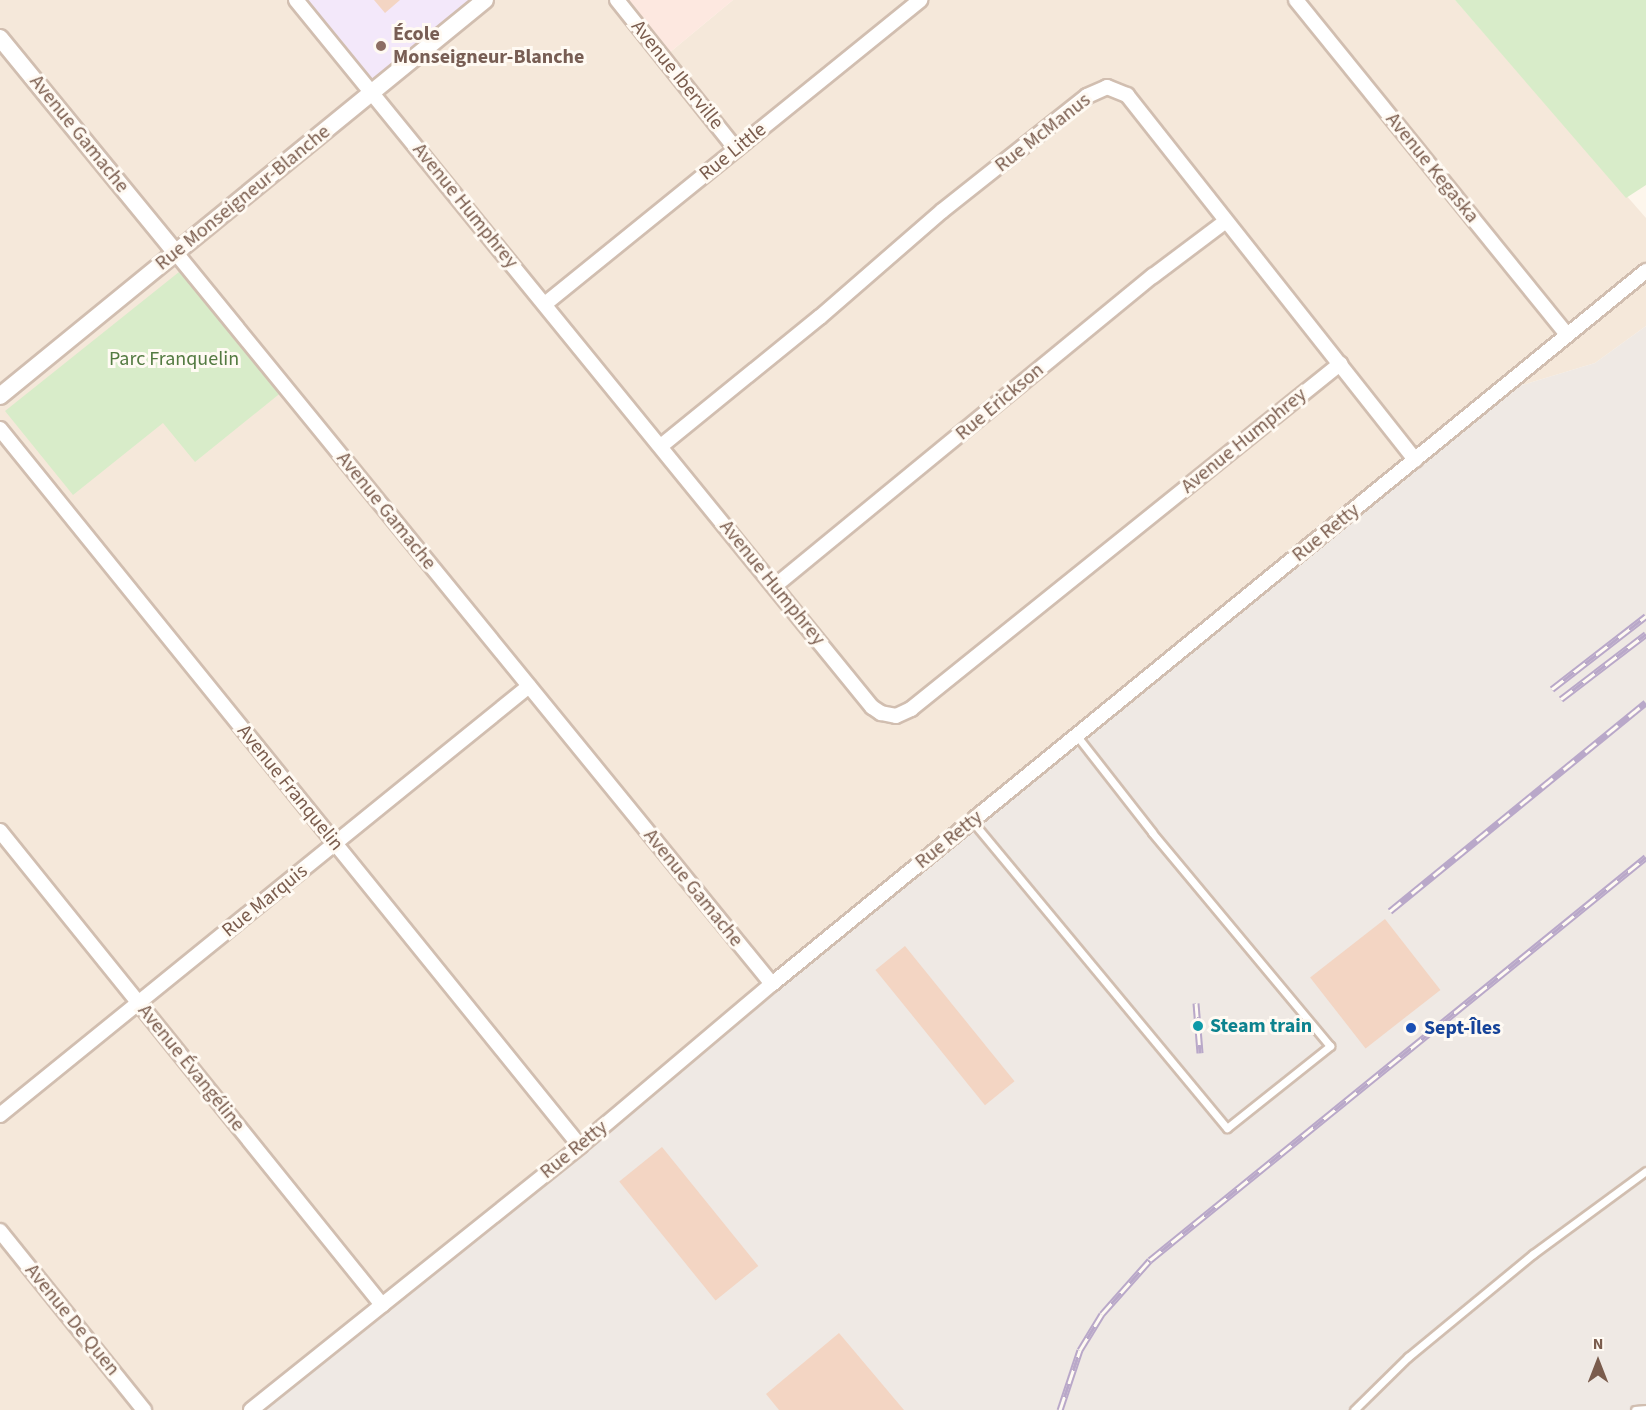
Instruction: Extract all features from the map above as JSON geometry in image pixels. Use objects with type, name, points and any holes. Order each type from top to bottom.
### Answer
[{"type":"street","name":"Avenue Humphrey","points":[[296,0],[872,707],[896,716],[911,709],[1340,364]]},
{"type":"street","name":"Rue Monseigneur-Blanche","points":[[0,396],[485,0]]},
{"type":"street","name":"Avenue Iberville","points":[[617,0],[736,149]]},
{"type":"street","name":"Rue Little","points":[[545,304],[920,0]]},
{"type":"street","name":"Avenue Kegaska","points":[[1296,0],[1568,335]]},
{"type":"street","name":"Avenue Gamache","points":[[0,38],[772,984]]},
{"type":"street","name":"Rue McManus","points":[[661,446],[820,317],[942,211],[1087,96],[1107,87],[1127,95],[1415,460]]},
{"type":"street","name":"Rue Erickson","points":[[775,586],[1153,276],[1226,221]]},
{"type":"street","name":"Rue Retty","points":[[251,1410],[580,1146],[772,984],[1646,271]]},
{"type":"street","name":"Avenue Franquelin","points":[[0,429],[580,1146]]},
{"type":"street","name":"Rue Marquis","points":[[0,1116],[529,686]]},
{"type":"street","name":"Avenue Évangéline","points":[[0,831],[381,1305]]},
{"type":"street","name":"Avenue De Quen","points":[[0,1231],[144,1410]]},
{"type":"lane","points":[[972,821],[1227,1128],[1330,1046],[1152,832],[1077,736]]},
{"type":"lane","points":[[1354,1410],[1408,1357],[1506,1276],[1646,1171]]},
{"type":"lane","points":[[1635,1410],[1646,1409]]},
{"type":"shaded area","points":[[0,0],[617,0],[663,58],[733,0],[1455,0],[1646,218],[1646,326],[1595,363],[1499,392],[252,1410],[0,1410]]},
{"type":"shaded area","name":"École Monseigneur-Blanche","points":[[296,0],[485,0],[372,93]]},
{"type":"shaded area","points":[[617,0],[733,0],[663,58]]},
{"type":"shaded area","points":[[1646,326],[1646,1410],[251,1410],[1499,392],[1595,363]]},
{"type":"green space","points":[[1455,0],[1646,0],[1646,185],[1626,198]]},
{"type":"green space","name":"Parc Franquelin","points":[[184,268],[283,391],[195,462],[163,423],[73,495],[5,411]]},
{"type":"building","points":[[374,0],[400,0],[385,13]]},
{"type":"building","points":[[1385,919],[1440,990],[1366,1048],[1310,977]]},
{"type":"building","points":[[905,946],[1015,1081],[985,1105],[875,970]]},
{"type":"building","points":[[662,1147],[758,1266],[716,1301],[619,1182]]},
{"type":"building","points":[[839,1333],[904,1410],[779,1410],[766,1394]]},
{"type":"railway","points":[[1552,689],[1646,616]]},
{"type":"railway","points":[[1561,699],[1646,634]]},
{"type":"railway","points":[[1390,911],[1646,702]]},
{"type":"railway","points":[[1060,1410],[1080,1350],[1102,1314],[1150,1260],[1646,857]]},
{"type":"railway","points":[[1196,1003],[1200,1053]]},
{"type":"place","name":"École Monseigneur-Blanche","points":[[381,46]]},
{"type":"place","name":"Steam train","points":[[1198,1026]]},
{"type":"place","name":"Sept-Îles","points":[[1411,1028]]}]
